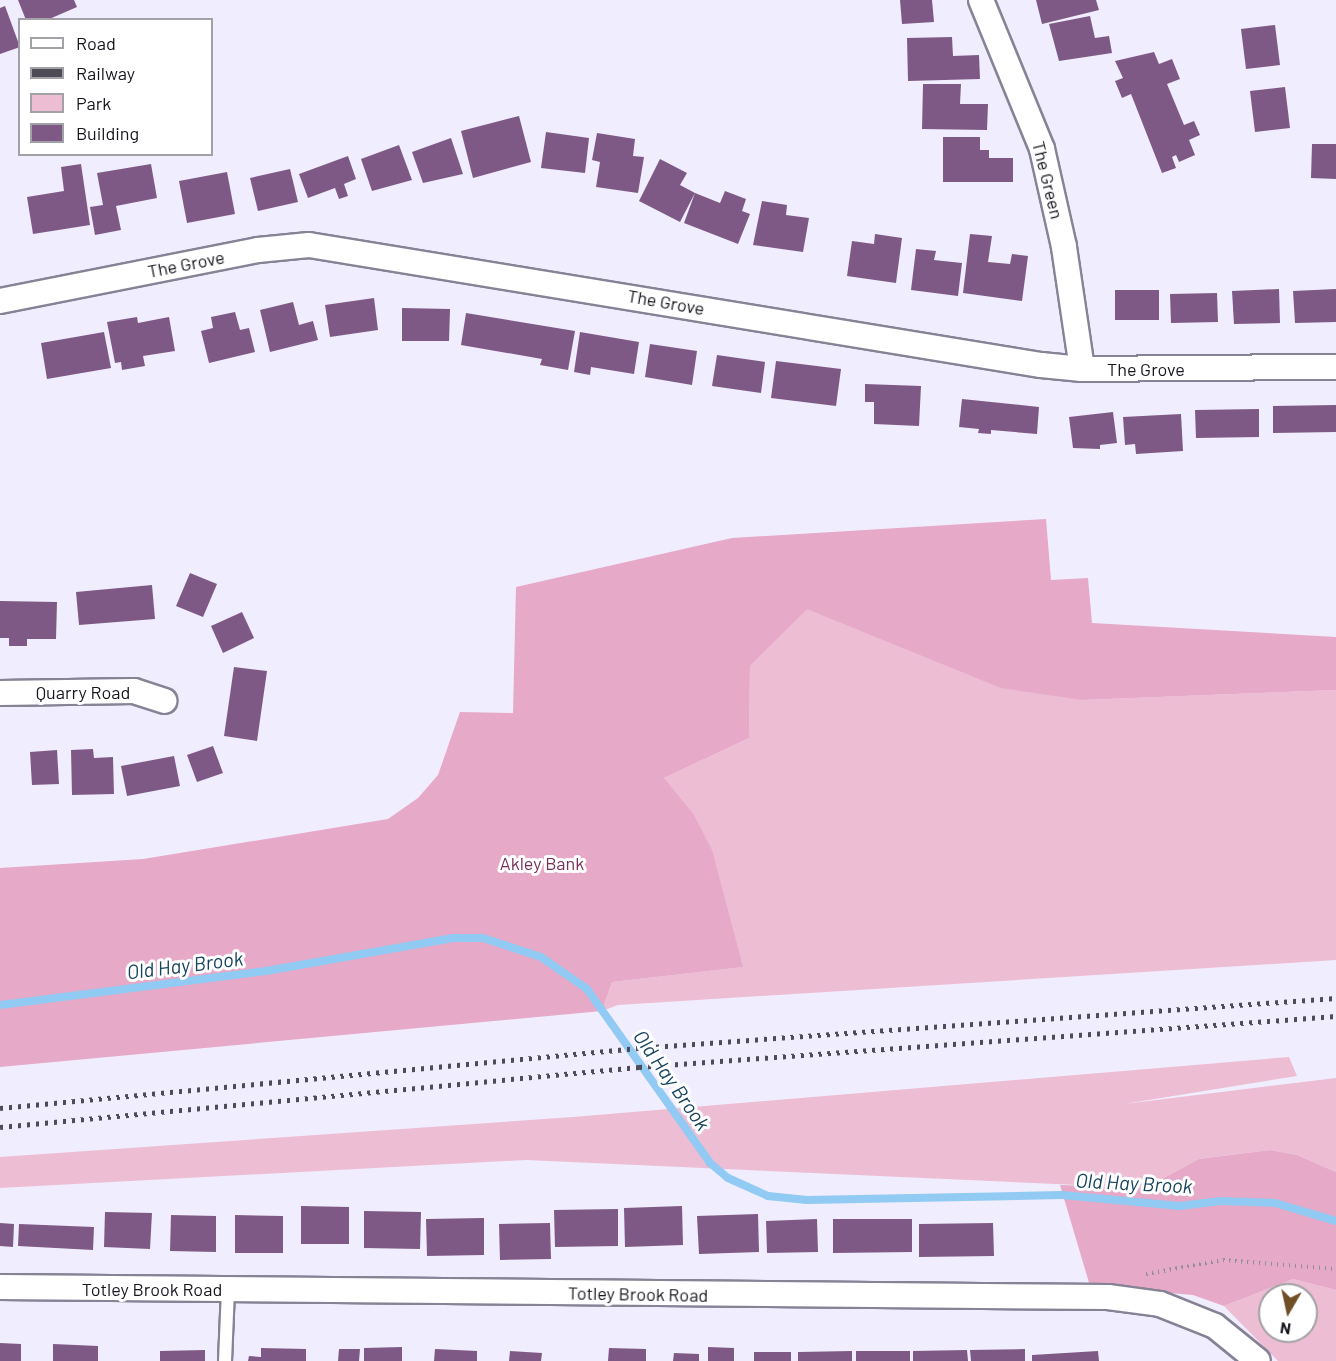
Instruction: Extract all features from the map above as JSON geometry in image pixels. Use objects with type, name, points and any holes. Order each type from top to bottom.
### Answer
[{"type":"street","name":"The Green","points":[[981,0],[1042,149],[1064,247],[1082,369]]},
{"type":"street","name":"The Grove","points":[[0,301],[258,250],[309,245],[1082,369],[1336,367]]},
{"type":"street","name":"Quarry Road","points":[[0,693],[134,691],[164,701]]},
{"type":"street","name":"Totley Brook Road","points":[[0,1287],[1108,1297],[1160,1304],[1215,1326],[1258,1361]]},
{"type":"lane","points":[[225,1361],[228,1289]]},
{"type":"path","points":[[1142,1275],[1223,1260],[1336,1269]]},
{"type":"green space","name":"Akley Bank","points":[[1046,519],[1051,580],[1088,578],[1092,623],[1336,637],[1336,690],[1082,700],[1001,688],[807,609],[750,666],[749,738],[664,778],[694,815],[712,850],[743,967],[612,982],[602,1011],[0,1067],[0,868],[143,859],[388,819],[418,798],[438,775],[460,712],[513,713],[516,587],[732,538]]},
{"type":"green space","points":[[807,608],[882,638],[1082,700],[1336,690],[1336,960],[618,1005],[602,1011],[612,982],[742,967],[664,778],[749,738],[750,666]]},
{"type":"green space","points":[[1289,1057],[1297,1076],[1124,1104],[1336,1078],[1336,1172],[1297,1155],[1270,1150],[1199,1159],[1145,1188],[526,1160],[0,1188],[0,1157],[573,1117]]},
{"type":"green space","points":[[1270,1150],[1297,1155],[1336,1172],[1336,1290],[1318,1285],[1318,1283],[1293,1279],[1283,1283],[1258,1283],[1258,1293],[1224,1306],[1193,1295],[1090,1286],[1060,1185],[1145,1188],[1199,1159]]},
{"type":"green space","points":[[1293,1279],[1309,1283],[1283,1283]]},
{"type":"green space","points":[[1318,1285],[1336,1290],[1336,1361],[1278,1361],[1260,1343],[1318,1343]]},
{"type":"green space","points":[[1258,1293],[1258,1341],[1224,1306]]},
{"type":"building","points":[[18,0],[74,0],[77,7],[52,18],[25,18]]},
{"type":"building","points":[[900,0],[932,0],[934,22],[902,24]]},
{"type":"building","points":[[1036,0],[1096,0],[1099,10],[1042,24]]},
{"type":"building","points":[[5,6],[18,42],[18,48],[0,54],[0,8]]},
{"type":"building","points":[[1090,16],[1095,38],[1109,36],[1112,53],[1059,61],[1049,24]]},
{"type":"building","points":[[1275,25],[1280,65],[1246,69],[1241,29]]},
{"type":"building","points":[[952,37],[953,56],[979,55],[980,79],[908,81],[907,38]]},
{"type":"building","points":[[1154,52],[1159,64],[1172,59],[1180,79],[1167,84],[1184,125],[1194,121],[1200,135],[1189,140],[1195,155],[1179,162],[1176,155],[1172,157],[1176,168],[1162,173],[1131,94],[1122,98],[1115,81],[1123,78],[1115,61]]},
{"type":"building","points":[[923,84],[961,84],[960,104],[988,104],[987,130],[922,129]]},
{"type":"building","points":[[1285,87],[1290,128],[1255,132],[1250,91]]},
{"type":"building","points":[[519,116],[531,162],[473,178],[461,131]]},
{"type":"building","points":[[546,132],[589,138],[585,173],[541,168]]},
{"type":"building","points":[[597,133],[635,139],[633,156],[644,157],[638,193],[596,187],[600,162],[592,160]]},
{"type":"building","points":[[943,137],[980,137],[980,150],[989,150],[989,158],[1013,158],[1013,182],[943,182]]},
{"type":"building","points":[[451,138],[463,174],[423,183],[412,152]]},
{"type":"building","points":[[1312,144],[1336,144],[1336,179],[1311,178]]},
{"type":"building","points":[[399,145],[412,180],[372,191],[361,159]]},
{"type":"building","points":[[348,156],[356,179],[344,184],[348,196],[339,199],[335,188],[308,198],[299,174]]},
{"type":"building","points":[[660,159],[687,173],[680,185],[695,193],[680,222],[639,201]]},
{"type":"building","points":[[81,164],[90,225],[33,234],[27,197],[64,191],[61,167]]},
{"type":"building","points":[[151,164],[157,198],[116,206],[121,230],[95,235],[90,207],[103,205],[97,173]]},
{"type":"building","points":[[290,169],[298,202],[258,211],[250,178]]},
{"type":"building","points":[[227,172],[235,214],[187,223],[179,181]]},
{"type":"building","points":[[725,191],[746,199],[742,211],[750,214],[738,244],[684,223],[695,193],[720,203]]},
{"type":"building","points":[[762,201],[787,205],[786,215],[809,218],[803,252],[753,245]]},
{"type":"building","points":[[875,234],[902,238],[896,283],[847,276],[852,241],[874,244]]},
{"type":"building","points":[[970,234],[992,236],[988,262],[1010,264],[1012,254],[1028,256],[1022,301],[963,293]]},
{"type":"building","points":[[916,249],[936,251],[934,260],[962,263],[958,296],[911,290]]},
{"type":"building","points":[[1279,289],[1280,323],[1234,324],[1232,291]]},
{"type":"building","points":[[1336,289],[1336,322],[1295,323],[1293,291]]},
{"type":"building","points":[[1115,290],[1159,290],[1159,320],[1115,320]]},
{"type":"building","points":[[1217,293],[1218,322],[1171,323],[1170,294]]},
{"type":"building","points":[[374,298],[378,330],[330,337],[325,305]]},
{"type":"building","points":[[293,302],[299,325],[313,321],[318,340],[270,352],[260,310]]},
{"type":"building","points":[[402,308],[450,309],[449,341],[402,341]]},
{"type":"building","points":[[235,312],[240,330],[249,328],[255,352],[209,363],[201,331],[213,328],[211,317]]},
{"type":"building","points":[[466,313],[575,331],[568,370],[540,365],[542,359],[461,345]]},
{"type":"building","points":[[137,317],[138,323],[169,317],[175,351],[143,356],[145,366],[122,370],[121,362],[115,363],[107,322]]},
{"type":"building","points":[[104,332],[111,368],[47,379],[41,343]]},
{"type":"building","points":[[580,332],[639,342],[634,374],[591,367],[590,375],[574,372]]},
{"type":"building","points":[[650,344],[697,351],[692,385],[645,377]]},
{"type":"building","points":[[717,355],[765,362],[761,393],[712,386]]},
{"type":"building","points":[[776,361],[841,369],[836,406],[771,398]]},
{"type":"building","points":[[865,384],[921,386],[919,426],[874,424],[874,402],[865,402]]},
{"type":"building","points":[[962,399],[1039,407],[1037,434],[991,430],[991,434],[978,433],[979,429],[959,427]]},
{"type":"building","points":[[1336,405],[1336,432],[1273,433],[1273,406]]},
{"type":"building","points":[[1259,409],[1259,437],[1196,438],[1195,410]]},
{"type":"building","points":[[1113,412],[1117,443],[1100,445],[1100,449],[1073,448],[1069,417]]},
{"type":"building","points":[[1181,414],[1183,451],[1136,454],[1135,444],[1125,445],[1123,417]]},
{"type":"building","points":[[190,573],[217,584],[203,617],[176,606]]},
{"type":"building","points":[[152,585],[155,619],[79,625],[76,592]]},
{"type":"building","points":[[0,601],[57,602],[56,639],[27,639],[27,646],[9,646],[9,638],[0,638]]},
{"type":"building","points":[[242,612],[254,638],[223,653],[211,626]]},
{"type":"building","points":[[234,667],[267,671],[257,741],[224,736]]},
{"type":"building","points":[[213,746],[223,773],[197,782],[187,755]]},
{"type":"building","points":[[93,749],[94,758],[113,757],[114,794],[72,795],[71,750]]},
{"type":"building","points":[[57,750],[59,784],[32,785],[30,752]]},
{"type":"building","points":[[174,756],[180,786],[127,796],[121,766]]},
{"type":"building","points":[[301,1206],[349,1207],[349,1244],[301,1244]]},
{"type":"building","points":[[682,1206],[683,1245],[625,1247],[624,1208]]},
{"type":"building","points":[[618,1209],[618,1246],[555,1247],[554,1210]]},
{"type":"building","points":[[364,1211],[421,1212],[420,1249],[364,1248]]},
{"type":"building","points":[[105,1212],[152,1213],[150,1249],[104,1247]]},
{"type":"building","points":[[758,1214],[759,1252],[699,1254],[697,1216]]},
{"type":"building","points":[[171,1215],[216,1216],[216,1252],[170,1251]]},
{"type":"building","points":[[235,1215],[283,1216],[283,1253],[235,1253]]},
{"type":"building","points":[[484,1218],[484,1255],[427,1256],[426,1219]]},
{"type":"building","points":[[817,1219],[818,1252],[767,1253],[766,1221]]},
{"type":"building","points":[[833,1219],[912,1219],[912,1252],[833,1253]]},
{"type":"building","points":[[0,1223],[14,1224],[13,1247],[0,1246]]},
{"type":"building","points":[[550,1223],[551,1259],[500,1260],[499,1224]]},
{"type":"building","points":[[993,1223],[994,1256],[919,1257],[919,1224]]},
{"type":"building","points":[[19,1224],[94,1227],[93,1250],[18,1246]]},
{"type":"building","points":[[0,1343],[21,1344],[21,1361],[0,1361]]},
{"type":"building","points":[[53,1344],[98,1346],[98,1361],[53,1361]]},
{"type":"building","points":[[402,1347],[402,1361],[364,1361],[364,1348]]},
{"type":"building","points":[[708,1347],[734,1348],[734,1361],[708,1361]]},
{"type":"building","points":[[261,1348],[306,1349],[306,1361],[248,1361],[249,1356],[261,1357]]},
{"type":"building","points":[[609,1348],[646,1349],[646,1361],[608,1361]]},
{"type":"building","points":[[339,1349],[360,1349],[359,1361],[338,1361]]},
{"type":"building","points":[[435,1349],[477,1351],[477,1361],[434,1361]]},
{"type":"building","points":[[1025,1349],[1025,1361],[971,1361],[970,1350]]},
{"type":"building","points":[[205,1350],[205,1361],[160,1361],[160,1351]]},
{"type":"building","points":[[967,1350],[968,1361],[913,1361],[913,1351]]},
{"type":"building","points":[[510,1351],[542,1353],[541,1361],[509,1361]]},
{"type":"building","points":[[852,1351],[852,1361],[798,1361],[798,1352]]},
{"type":"building","points":[[856,1351],[910,1351],[910,1361],[856,1361]]},
{"type":"building","points":[[1098,1351],[1099,1361],[1032,1361],[1032,1355]]},
{"type":"building","points":[[754,1352],[791,1352],[791,1361],[754,1361]]},
{"type":"building","points":[[674,1353],[699,1354],[699,1361],[673,1361]]},
{"type":"waterway","name":"Old Hay Brook","points":[[0,1005],[266,971],[453,938],[483,938],[541,957],[587,989],[710,1163],[728,1178],[768,1196],[807,1200],[1062,1195],[1179,1206],[1221,1201],[1275,1203],[1336,1221]]},
{"type":"railway","points":[[0,1108],[638,1048],[1336,998]]},
{"type":"railway","points":[[0,1127],[639,1067],[1336,1016]]}]
